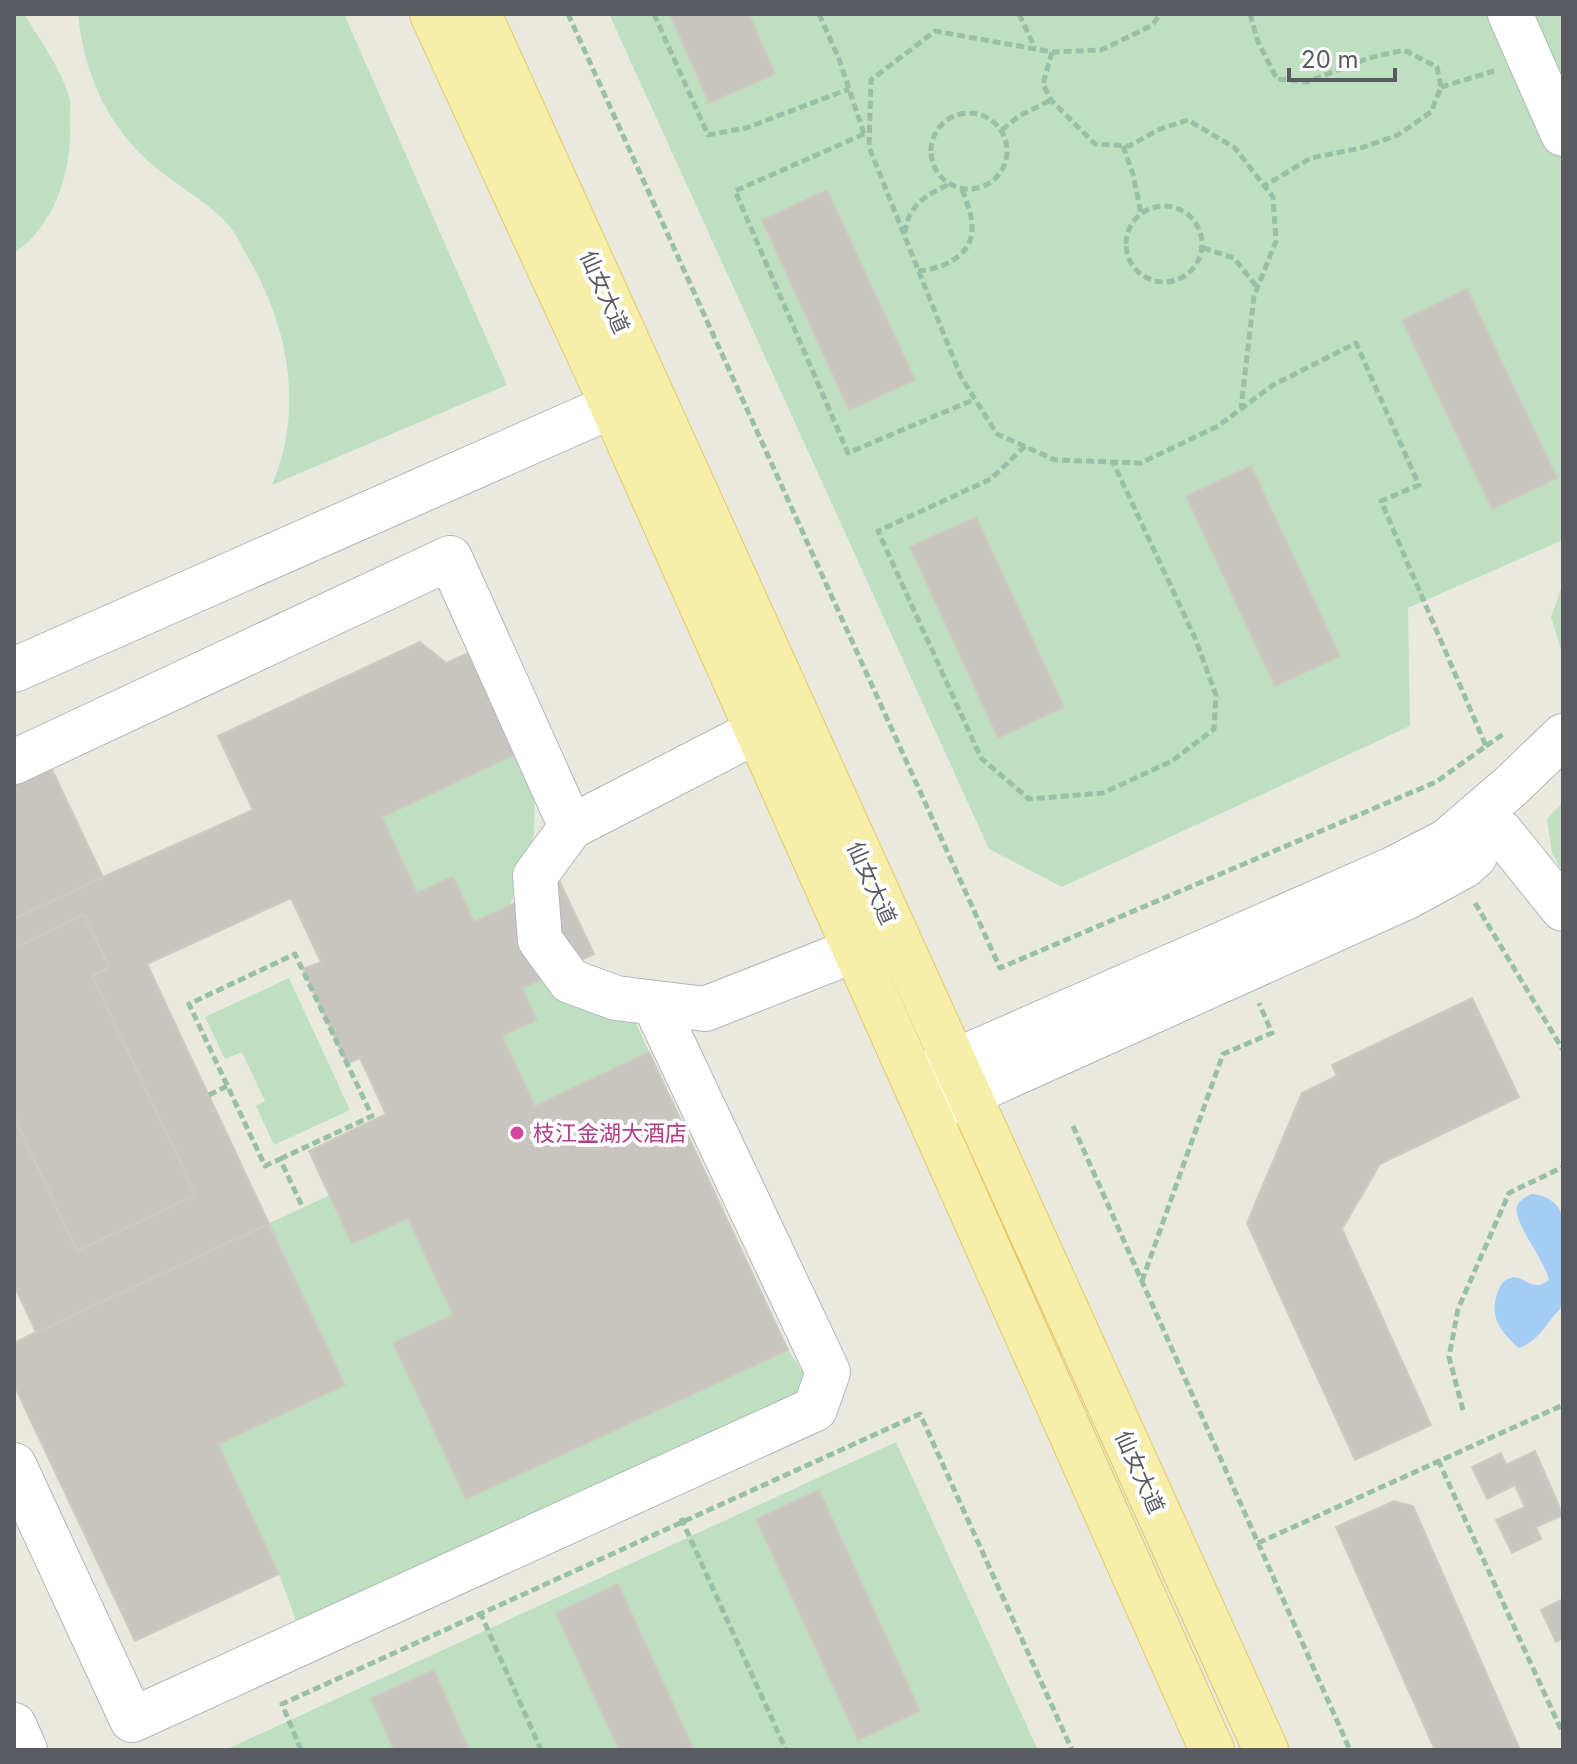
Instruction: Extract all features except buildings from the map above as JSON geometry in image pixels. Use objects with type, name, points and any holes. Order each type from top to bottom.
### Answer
[{"type":"main road","name":"仙女大道","points":[[432,14],[612,406],[1212,1750]]},
{"type":"main road","name":"仙女大道","points":[[479,14],[1266,1750]]},
{"type":"street","points":[[1510,14],[1563,134]]},
{"type":"street","points":[[14,670],[612,406]]},
{"type":"street","points":[[14,762],[450,558],[571,827]]},
{"type":"street","points":[[757,731],[571,827],[535,876],[540,940],[570,981],[616,998],[705,1009],[855,950]]},
{"type":"street","points":[[961,1078],[1447,841],[1563,736]]},
{"type":"street","points":[[919,1096],[1407,897],[1464,866],[1513,847],[1563,769]]},
{"type":"street","points":[[1513,847],[1563,909]]},
{"type":"street","points":[[14,1465],[132,1720],[815,1409],[828,1372],[654,1003]]},
{"type":"street","points":[[14,1725],[25,1750]]},
{"type":"path","points":[[568,14],[1000,968],[1436,782],[1486,746],[1381,501],[1419,485],[1356,343],[1273,385],[1218,426],[1141,463],[1055,460],[997,434],[961,377],[819,14]]},
{"type":"path","points":[[654,14],[708,135],[746,128],[849,89]]},
{"type":"path","points":[[1019,14],[1035,48]]},
{"type":"path","points":[[869,147],[871,80],[935,31],[1052,52],[1101,50],[1151,26],[1161,14]]},
{"type":"path","points":[[1250,14],[1258,42],[1277,79],[1307,82],[1369,58],[1404,50],[1437,67],[1441,87],[1431,112],[1398,135],[1361,148],[1311,158],[1264,186]]},
{"type":"path","points":[[1052,52],[1043,84],[1051,100],[1095,144],[1129,146],[1160,129],[1188,120],[1235,148],[1273,197],[1276,241],[1254,296],[1241,409]]},
{"type":"path","points":[[1441,87],[1530,60]]},
{"type":"path","points":[[1002,130],[1019,116],[1051,100]]},
{"type":"path","points":[[982,114],[1002,130],[1008,155],[997,178],[974,190],[950,184],[940,176],[931,153],[932,141],[946,120],[957,115],[982,114]]},
{"type":"path","points":[[864,134],[735,191],[848,453],[975,399]]},
{"type":"path","points":[[1123,146],[1141,213]]},
{"type":"path","points":[[905,237],[906,220],[913,206],[950,184]]},
{"type":"path","points":[[918,271],[949,264],[966,248],[973,230],[962,189]]},
{"type":"path","points":[[1152,207],[1177,207],[1197,223],[1203,248],[1192,271],[1182,279],[1157,282],[1145,277],[1128,258],[1126,246],[1132,222],[1141,213],[1152,207]]},
{"type":"path","points":[[1203,248],[1234,258],[1257,288]]},
{"type":"path","points":[[1025,446],[991,479],[878,531],[981,758],[1029,799],[1103,793],[1172,761],[1214,729],[1216,695],[1195,638],[1113,462]]},
{"type":"path","points":[[1460,909],[1475,903],[1513,847]]},
{"type":"path","points":[[1475,903],[1563,1050]]},
{"type":"path","points":[[295,954],[372,1116],[280,1159],[265,1166],[189,1004],[295,954]]},
{"type":"path","points":[[1142,1282],[1223,1054],[1272,1033],[1255,994]]},
{"type":"path","points":[[209,1095],[227,1086]]},
{"type":"path","points":[[1073,1126],[1350,1750]]},
{"type":"path","points":[[280,1159],[303,1208]]},
{"type":"path","points":[[1463,1410],[1449,1357],[1458,1309],[1509,1193],[1563,1167]]},
{"type":"path","points":[[1258,1543],[1563,1405]]},
{"type":"path","points":[[301,1750],[282,1704],[920,1414],[1072,1750]]},
{"type":"path","points":[[1438,1460],[1563,1734]]},
{"type":"path","points":[[663,1477],[786,1750]]},
{"type":"path","points":[[461,1570],[541,1750]]},
{"type":"green space","points":[[14,14],[24,14],[61,75],[69,96],[70,139],[64,176],[51,212],[28,242],[14,253]]},
{"type":"green space","points":[[78,14],[344,14],[507,385],[272,485],[288,428],[288,370],[274,313],[263,285],[231,228],[142,156],[114,121],[93,81]]},
{"type":"green space","points":[[609,14],[1563,14],[1563,540],[1408,608],[1410,726],[1062,887],[989,849]]},
{"type":"green space","points":[[1563,583],[1563,656],[1551,617]]},
{"type":"green space","points":[[520,752],[535,785],[534,835],[510,905],[474,922],[453,877],[417,893],[382,817]]},
{"type":"green space","points":[[1563,802],[1563,873],[1552,853],[1547,819]]},
{"type":"green space","points":[[557,971],[605,1015],[636,1023],[649,1052],[535,1106],[502,1036],[522,988]]},
{"type":"green space","points":[[289,978],[350,1110],[274,1145],[256,1106],[265,1101],[242,1052],[225,1059],[205,1017]]},
{"type":"green space","points":[[330,1195],[408,1218],[453,1315],[393,1343],[466,1499],[788,1350],[816,1391],[299,1629],[279,1574],[218,1444],[344,1385],[268,1224]]},
{"type":"green space","points":[[896,1442],[1038,1750],[225,1750]]},
{"type":"water","points":[[1531,1194],[1551,1200],[1563,1218],[1563,1306],[1539,1335],[1519,1348],[1499,1324],[1495,1303],[1500,1287],[1508,1279],[1518,1278],[1537,1285],[1549,1280],[1517,1214],[1519,1203]]},
{"type":"place","name":"枝江金湖大酒店","points":[[517,1133]]}]
